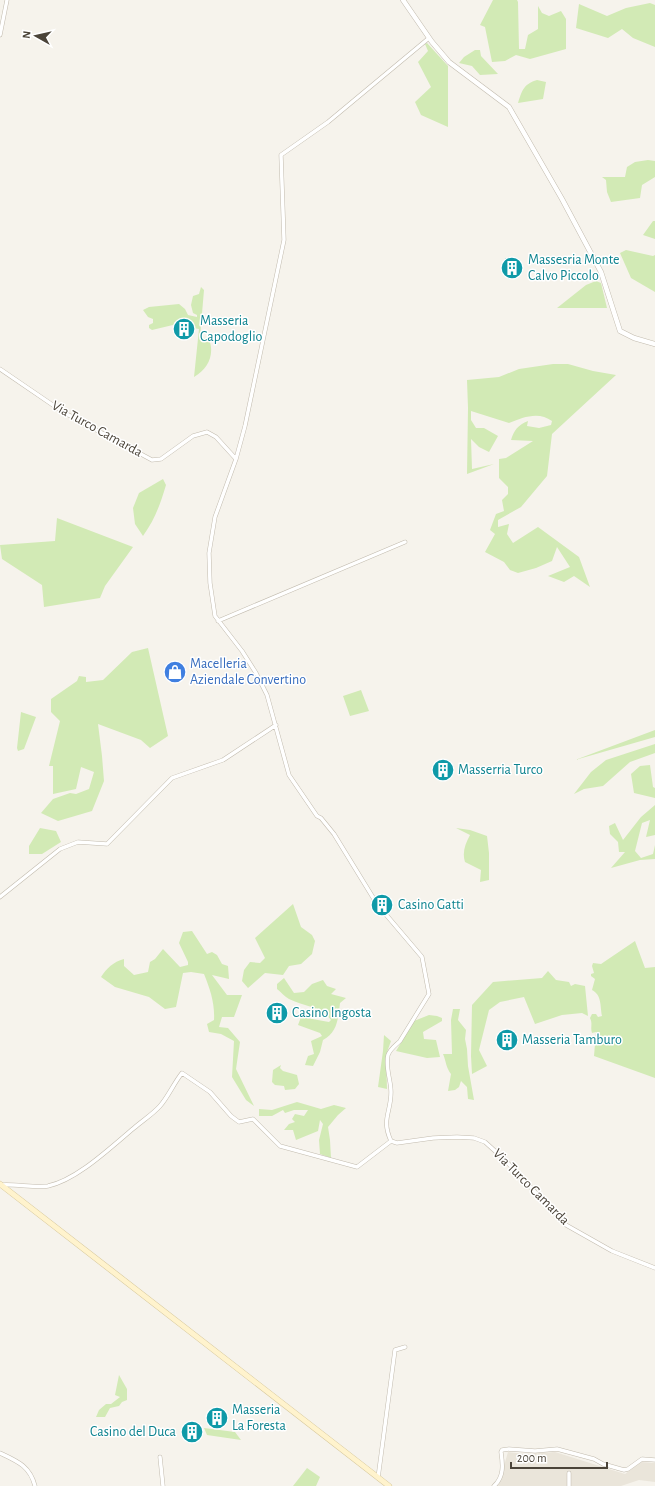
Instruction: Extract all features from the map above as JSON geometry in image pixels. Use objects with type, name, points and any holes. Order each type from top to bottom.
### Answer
[{"type":"main road","points":[[1,1185],[388,1486]]},
{"type":"street","points":[[0,35],[7,0]]},
{"type":"street","points":[[403,0],[429,38],[449,62],[509,107],[562,199],[601,272],[620,331],[634,338],[655,344]]},
{"type":"street","points":[[1,1185],[11,1184],[47,1186],[72,1176],[107,1151],[160,1106],[182,1073],[210,1092],[231,1116],[239,1122],[253,1119],[280,1146],[357,1167],[391,1141],[386,1128],[391,1092],[388,1056],[393,1047],[400,1041],[429,994],[424,961],[418,951],[377,904],[334,834],[321,818],[317,816],[289,775],[267,695],[251,664],[215,616],[210,583],[209,553],[215,517],[236,459],[246,419],[284,240],[281,155],[328,122],[429,38]]},
{"type":"street","name":"Via Turco Camarda","points":[[0,369],[63,412],[152,460],[161,459],[193,436],[207,432],[216,436],[236,459]]},
{"type":"street","points":[[218,621],[405,542]]},
{"type":"street","points":[[0,897],[60,849],[78,842],[106,844],[172,778],[223,760],[276,725]]},
{"type":"street","name":"Via Turco Camarda","points":[[391,1141],[397,1144],[433,1138],[457,1137],[474,1138],[485,1142],[505,1160],[566,1225],[612,1251],[655,1268]]},
{"type":"street","points":[[378,1478],[394,1350],[405,1347]]},
{"type":"street","points":[[494,1486],[500,1478],[502,1470],[502,1450],[509,1449],[535,1451],[557,1449],[594,1459],[603,1464],[624,1470],[628,1469],[637,1461],[642,1459],[655,1460]]},
{"type":"street","points":[[0,1453],[23,1464],[34,1480],[35,1486]]},
{"type":"street","points":[[160,1457],[163,1486]]},
{"type":"street","points":[[569,1473],[570,1486]]},
{"type":"shaded area","points":[[508,1452],[524,1454],[555,1452],[625,1474],[641,1462],[655,1463],[655,1482],[639,1480],[621,1486],[498,1486]]},
{"type":"green space","points":[[493,0],[517,0],[519,49],[525,49],[528,35],[538,29],[538,6],[542,13],[549,16],[561,11],[566,19],[566,49],[530,59],[516,55],[505,61],[492,62],[485,27],[480,25]]},
{"type":"green space","points":[[650,3],[655,5],[655,47],[633,38],[622,29],[608,38],[576,28],[579,4],[607,16],[626,8]]},
{"type":"green space","points":[[427,43],[448,66],[448,127],[421,115],[415,102],[431,87],[418,62],[428,51],[425,44]]},
{"type":"green space","points":[[475,50],[480,50],[481,56],[498,74],[480,75],[472,66],[459,63],[464,57]]},
{"type":"green space","points":[[537,80],[546,82],[543,99],[518,103],[524,88],[529,83]]},
{"type":"green space","points":[[648,160],[655,161],[655,177],[642,185],[640,198],[611,202],[607,192],[606,180],[602,177],[625,177],[627,167],[635,162]]},
{"type":"green space","points":[[653,221],[655,221],[655,239],[643,235]]},
{"type":"green space","points":[[626,250],[653,256],[655,255],[655,292],[631,278],[620,253]]},
{"type":"green space","points":[[596,281],[601,283],[607,308],[557,308],[586,285]]},
{"type":"green space","points":[[201,287],[204,290],[200,337],[209,339],[211,345],[211,356],[203,370],[194,377],[199,329],[188,327],[187,324],[177,324],[152,330],[149,328],[149,325],[153,323],[153,319],[148,317],[143,310],[149,307],[179,304],[185,309],[188,315],[197,317],[197,315],[193,313],[191,305],[193,296],[199,294]]},
{"type":"green space","points":[[553,364],[568,364],[593,371],[616,375],[552,434],[547,476],[521,507],[498,520],[498,527],[509,524],[507,534],[513,543],[538,527],[579,557],[590,587],[574,576],[564,582],[548,576],[570,567],[557,547],[552,561],[536,568],[518,573],[510,570],[504,562],[485,552],[495,534],[490,530],[496,514],[504,511],[502,500],[508,494],[508,487],[499,478],[499,459],[506,458],[533,441],[511,440],[519,426],[528,421],[527,426],[539,428],[551,425],[552,421],[542,416],[531,416],[509,423],[471,411],[471,420],[476,428],[484,428],[498,436],[489,452],[479,447],[471,439],[472,469],[494,464],[467,474],[467,380],[499,377],[519,369]]},
{"type":"green space","points":[[163,479],[166,485],[162,499],[154,518],[143,536],[135,524],[133,508],[139,493]]},
{"type":"green space","points":[[57,518],[133,547],[105,586],[100,598],[44,607],[42,585],[2,559],[0,545],[55,541]]},
{"type":"green space","points":[[148,648],[168,736],[150,748],[141,740],[98,724],[104,781],[92,811],[58,821],[41,813],[53,799],[70,793],[76,794],[89,789],[94,772],[81,767],[76,789],[53,794],[53,766],[49,766],[60,721],[51,712],[51,699],[77,681],[79,676],[86,677],[86,682],[103,680],[132,652]]},
{"type":"green space","points":[[361,690],[369,711],[350,716],[343,696]]},
{"type":"green space","points":[[21,712],[36,717],[24,749],[18,751],[17,748]]},
{"type":"green space","points":[[655,730],[655,737],[575,760]]},
{"type":"green space","points":[[655,744],[655,753],[630,762],[603,786],[584,789],[574,794],[591,772],[606,760]]},
{"type":"green space","points":[[650,765],[653,787],[655,788],[655,798],[634,793],[631,774],[640,766]]},
{"type":"green space","points":[[655,805],[655,835],[646,837],[650,820],[642,823],[635,851],[641,858],[653,854],[655,845],[655,859],[640,860],[611,868],[625,852],[619,852],[618,842],[610,834],[609,826],[615,823],[623,840],[641,817]]},
{"type":"green space","points":[[40,828],[56,831],[61,842],[42,854],[29,854],[29,846]]},
{"type":"green space","points":[[456,828],[470,830],[487,836],[489,853],[489,880],[480,882],[481,870],[465,862],[464,848],[470,835]]},
{"type":"green space","points":[[293,904],[301,927],[312,935],[315,941],[312,954],[301,964],[289,966],[283,975],[265,973],[248,988],[242,981],[244,970],[250,962],[260,963],[265,958],[255,938]]},
{"type":"green space","points":[[192,931],[207,954],[212,952],[217,955],[222,964],[228,966],[229,979],[212,975],[227,995],[242,995],[234,1017],[222,1017],[219,1027],[228,1028],[240,1042],[236,1069],[254,1106],[246,1100],[232,1077],[234,1041],[221,1034],[209,1032],[207,1024],[214,1020],[214,1008],[204,974],[191,972],[183,973],[176,1007],[165,1009],[149,997],[115,987],[101,977],[111,966],[124,959],[124,966],[134,975],[148,972],[150,962],[155,959],[163,949],[180,967],[188,965],[179,943],[183,932]]},
{"type":"green space","points":[[635,941],[645,968],[655,967],[655,1078],[594,1056],[596,1032],[592,1033],[590,1018],[592,1014],[596,1014],[598,1017],[602,1016],[598,995],[592,990],[595,979],[591,976],[591,974],[594,973],[592,966],[593,963],[601,964]]},
{"type":"green space","points":[[548,971],[556,980],[569,982],[571,986],[575,984],[585,986],[588,1016],[582,1013],[562,1015],[535,1024],[524,997],[500,1002],[489,1010],[479,1050],[487,1066],[472,1074],[472,1005],[493,982],[542,978]]},
{"type":"green space","points":[[284,978],[294,993],[304,992],[312,984],[323,980],[327,986],[336,989],[331,994],[346,998],[340,1003],[338,1019],[334,1029],[328,1037],[323,1040],[320,1052],[313,1066],[305,1065],[308,1056],[314,1054],[311,1041],[322,1036],[320,1033],[298,1025],[301,1017],[329,1022],[331,1020],[323,1012],[284,996],[277,989],[277,984]]},
{"type":"green space","points":[[453,1009],[460,1009],[458,1020],[466,1030],[465,1039],[468,1066],[474,1100],[468,1099],[467,1087],[461,1081],[459,1087],[455,1090],[448,1091],[451,1074],[443,1054],[452,1054],[451,1020]]},
{"type":"green space","points":[[429,1015],[442,1018],[442,1021],[423,1032],[424,1039],[436,1040],[440,1057],[427,1058],[396,1051],[414,1021]]},
{"type":"green space","points":[[384,1035],[391,1041],[386,1055],[387,1089],[378,1087]]},
{"type":"green space","points":[[281,1065],[280,1068],[283,1071],[297,1075],[299,1084],[295,1089],[285,1090],[284,1086],[275,1085],[272,1082],[273,1070]]},
{"type":"green space","points":[[297,1102],[321,1109],[334,1105],[346,1108],[328,1127],[331,1158],[320,1154],[319,1140],[323,1124],[320,1120],[318,1131],[296,1140],[293,1130],[284,1130],[289,1124],[295,1122],[292,1119],[295,1114],[304,1116],[308,1110],[294,1110],[285,1113],[283,1110],[272,1116],[259,1116],[259,1109],[272,1110]]},
{"type":"green space","points":[[119,1375],[127,1389],[127,1400],[122,1402],[119,1406],[110,1408],[105,1417],[96,1417],[99,1410],[106,1404],[111,1404],[120,1397],[115,1395]]},
{"type":"green space","points":[[204,1428],[235,1432],[241,1440],[207,1435]]},
{"type":"green space","points":[[307,1468],[320,1477],[316,1486],[293,1486]]},
{"type":"place","name":"Massesria Monte Calvo Piccolo","points":[[512,268]]},
{"type":"place","name":"Masseria Capodoglio","points":[[184,329]]},
{"type":"place","name":"Macelleria Aziendale Convertino","points":[[175,672]]},
{"type":"place","name":"Masserria Turco","points":[[443,770]]},
{"type":"place","name":"Casino Gatti","points":[[382,905]]},
{"type":"place","name":"Casino Ingosta","points":[[277,1013]]},
{"type":"place","name":"Masseria Tamburo","points":[[507,1040]]},
{"type":"place","name":"Masseria La Foresta","points":[[217,1418]]},
{"type":"place","name":"Casino del Duca","points":[[192,1432]]}]
